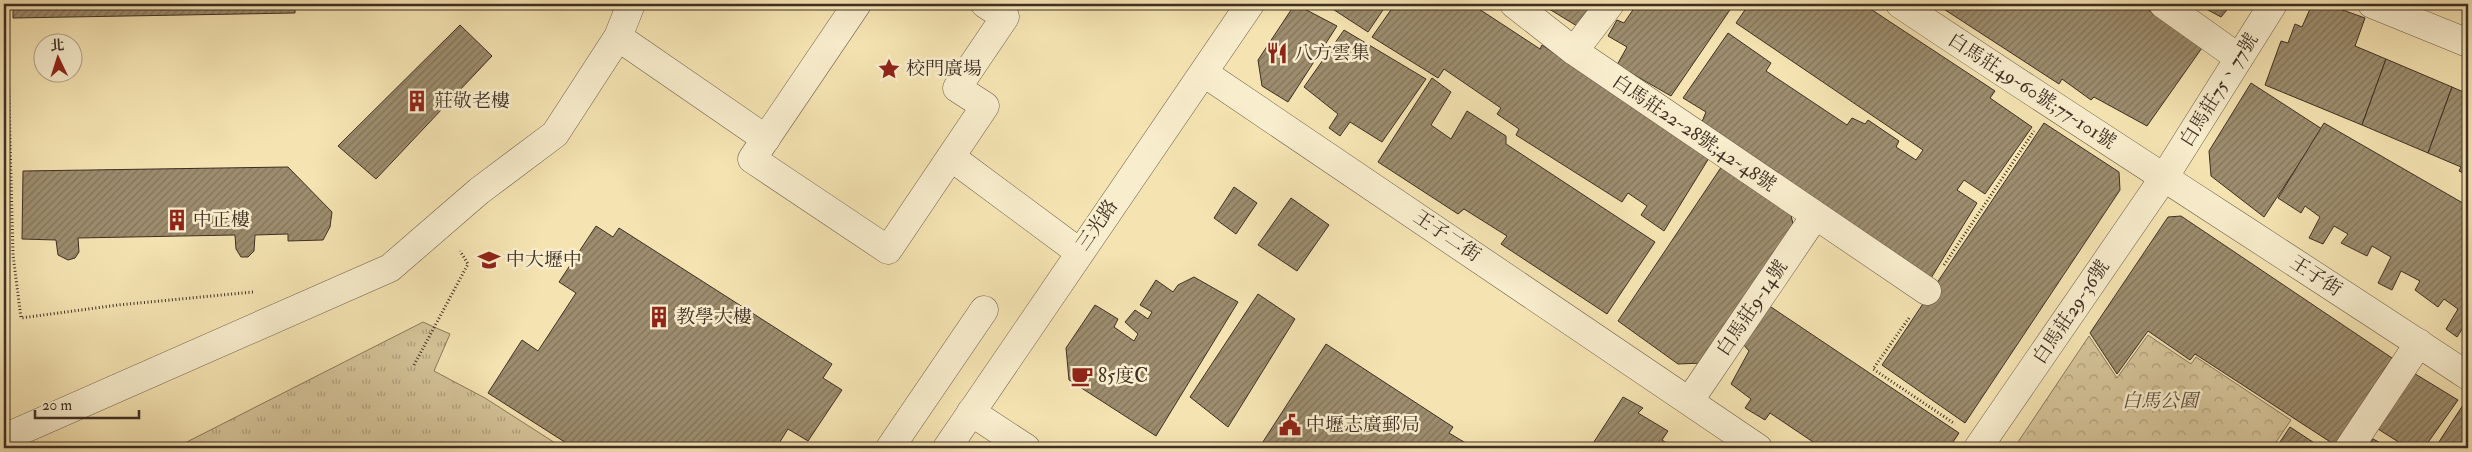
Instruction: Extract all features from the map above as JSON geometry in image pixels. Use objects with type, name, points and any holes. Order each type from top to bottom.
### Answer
[{"type":"street","points":[[4,438],[390,268],[479,191],[555,134],[618,37],[631,4]]},
{"type":"street","points":[[857,4],[752,159],[888,250],[985,106],[957,88],[1005,17],[985,4]]},
{"type":"street","name":"三光路","points":[[947,448],[1250,4]]},
{"type":"street","name":"白馬莊22~28號;42~48號","points":[[1514,4],[1574,51],[1815,216],[1927,290]]},
{"type":"street","points":[[1574,51],[1610,4]]},
{"type":"street","name":"白馬莊49~60號;77~101號","points":[[1900,4],[2051,105],[2165,176]]},
{"type":"street","points":[[2163,4],[2239,58]]},
{"type":"street","name":"白馬莊75、77號","points":[[2165,176],[2273,4]]},
{"type":"street","points":[[2372,4],[2468,43]]},
{"type":"street","points":[[618,37],[766,139]]},
{"type":"street","name":"王子二街","points":[[1204,73],[1690,400],[1758,448]]},
{"type":"street","points":[[951,157],[1079,252]]},
{"type":"street","name":"王子街","points":[[2165,176],[2468,376]]},
{"type":"street","name":"白馬莊29~36號","points":[[1981,445],[2165,176]]},
{"type":"street","name":"白馬莊9~14號","points":[[1690,400],[1815,216]]},
{"type":"street","points":[[890,448],[984,310]]},
{"type":"street","points":[[2349,448],[2419,343]]},
{"type":"street","points":[[971,412],[1026,448]]},
{"type":"path","points":[[4,16],[7,26],[13,256],[21,318],[118,305],[258,291]]},
{"type":"path","points":[[1981,445],[1873,369],[2051,105]]},
{"type":"path","points":[[414,365],[468,264],[442,222]]},
{"type":"green space","points":[[423,322],[450,334],[434,371],[485,398],[563,448],[175,448]]},
{"type":"green space","name":"白馬公園","points":[[2148,335],[2191,364],[2196,357],[2291,420],[2272,448],[2014,448],[2089,336],[2117,378]]},
{"type":"building","points":[[13,4],[295,4],[295,13],[13,18]]},
{"type":"building","points":[[1295,4],[1337,26],[1288,102],[1262,86],[1258,60]]},
{"type":"building","points":[[1325,4],[1387,4],[1368,32]]},
{"type":"building","points":[[1395,4],[1483,4],[1479,9],[1540,49],[1542,45],[1709,158],[1664,231],[1641,215],[1647,206],[1628,193],[1622,202],[1516,135],[1519,129],[1497,114],[1501,108],[1444,69],[1438,78],[1372,37]]},
{"type":"building","points":[[1541,4],[1592,4],[1577,26]]},
{"type":"building","points":[[1637,4],[1734,4],[1671,96],[1617,65],[1627,47],[1608,36],[1617,20],[1624,23]]},
{"type":"building","points":[[1749,4],[1863,4],[1995,91],[1990,98],[2032,127],[1985,194],[1964,180],[1957,190],[1977,203],[1931,278],[1701,124],[1706,112],[1683,98],[1728,33],[1771,63],[1766,71],[1847,125],[1852,118],[1865,124],[1868,120],[1899,141],[1896,147],[1916,160],[1923,150],[1736,23]]},
{"type":"building","points":[[1936,4],[2139,4],[2204,45],[2147,126],[2094,97],[2091,100],[2062,79],[2059,84]]},
{"type":"building","points":[[2197,4],[2232,4],[2221,17]]},
{"type":"building","points":[[2326,4],[2365,18],[2355,46],[2386,59],[2362,125],[2265,85],[2281,41],[2288,43],[2295,24],[2302,27],[2310,9]]},
{"type":"building","name":"莊敬老樓","points":[[460,25],[492,56],[376,179],[338,146]]},
{"type":"building","points":[[1344,30],[1426,79],[1382,142],[1350,122],[1340,136],[1329,128],[1338,114],[1304,87]]},
{"type":"building","points":[[2386,59],[2452,87],[2428,153],[2362,125]]},
{"type":"building","points":[[1432,78],[1451,92],[1431,125],[1451,139],[1467,111],[1506,136],[1506,144],[1655,242],[1607,314],[1501,244],[1507,236],[1464,209],[1458,214],[1378,162]]},
{"type":"building","points":[[2251,83],[2322,129],[2264,217],[2211,176],[2209,151]]},
{"type":"building","points":[[2452,87],[2468,94],[2468,175],[2459,171],[2461,167],[2428,153]]},
{"type":"building","points":[[2044,123],[2119,172],[2120,190],[1965,423],[1882,365]]},
{"type":"building","points":[[2324,123],[2468,206],[2468,320],[2457,337],[2446,329],[2458,309],[2444,299],[2438,307],[2415,290],[2420,281],[2401,271],[2392,290],[2378,283],[2391,257],[2372,246],[2367,256],[2341,243],[2348,234],[2334,226],[2323,244],[2309,238],[2320,217],[2305,206],[2301,213],[2278,198]]},
{"type":"building","points":[[1722,166],[1790,211],[1793,224],[1703,363],[1678,364],[1618,321]]},
{"type":"building","name":"中正樓","points":[[288,167],[332,212],[330,227],[323,240],[288,241],[288,234],[255,235],[254,251],[248,257],[241,257],[236,249],[235,235],[78,238],[79,252],[75,258],[68,260],[58,255],[56,240],[22,239],[23,171]]},
{"type":"building","points":[[1234,187],[1257,203],[1236,234],[1214,218]]},
{"type":"building","points":[[1291,198],[1329,225],[1297,271],[1258,245]]},
{"type":"building","points":[[2181,216],[2392,358],[2335,445],[2195,354],[2190,360],[2148,331],[2117,374],[2090,333],[2168,217]]},
{"type":"building","name":"教學大樓","points":[[596,226],[613,237],[619,228],[832,364],[823,378],[842,390],[808,441],[788,429],[776,448],[574,448],[488,393],[522,340],[538,351],[576,293],[559,282]]},
{"type":"building","points":[[1194,277],[1238,302],[1156,436],[1069,380],[1066,348],[1095,305],[1118,319],[1114,327],[1134,341],[1138,334],[1125,322],[1135,310],[1148,319],[1152,312],[1140,305],[1156,280],[1173,292],[1178,285]]},
{"type":"building","points":[[1258,294],[1295,319],[1228,427],[1190,397]]},
{"type":"building","points":[[1768,305],[1959,433],[1949,448],[1822,448],[1770,413],[1765,420],[1745,408],[1751,399],[1731,384],[1749,351],[1742,343]]},
{"type":"building","points":[[1326,344],[1453,427],[1449,433],[1474,448],[1259,448]]},
{"type":"building","points":[[2412,372],[2458,400],[2424,448],[2408,448],[2378,429]]},
{"type":"building","points":[[1623,397],[1643,408],[1638,413],[1668,431],[1662,440],[1674,448],[1590,448]]},
{"type":"building","points":[[2463,405],[2468,409],[2468,448],[2435,448]]},
{"type":"building","points":[[2290,427],[2322,448],[2276,448]]},
{"type":"building","points":[[2373,439],[2390,448],[2367,448]]},
{"type":"place","name":"八方雲集","points":[[1277,53]]},
{"type":"place","name":"校門廣場","points":[[889,69]]},
{"type":"place","name":"莊敬老樓","points":[[417,101]]},
{"type":"place","name":"中正樓","points":[[177,220]]},
{"type":"place","name":"中大壢中","points":[[489,260]]},
{"type":"place","name":"教學大樓","points":[[659,317]]},
{"type":"place","name":"85度C","points":[[1082,376]]},
{"type":"place","name":"中壢志廣郵局","points":[[1290,425]]}]
